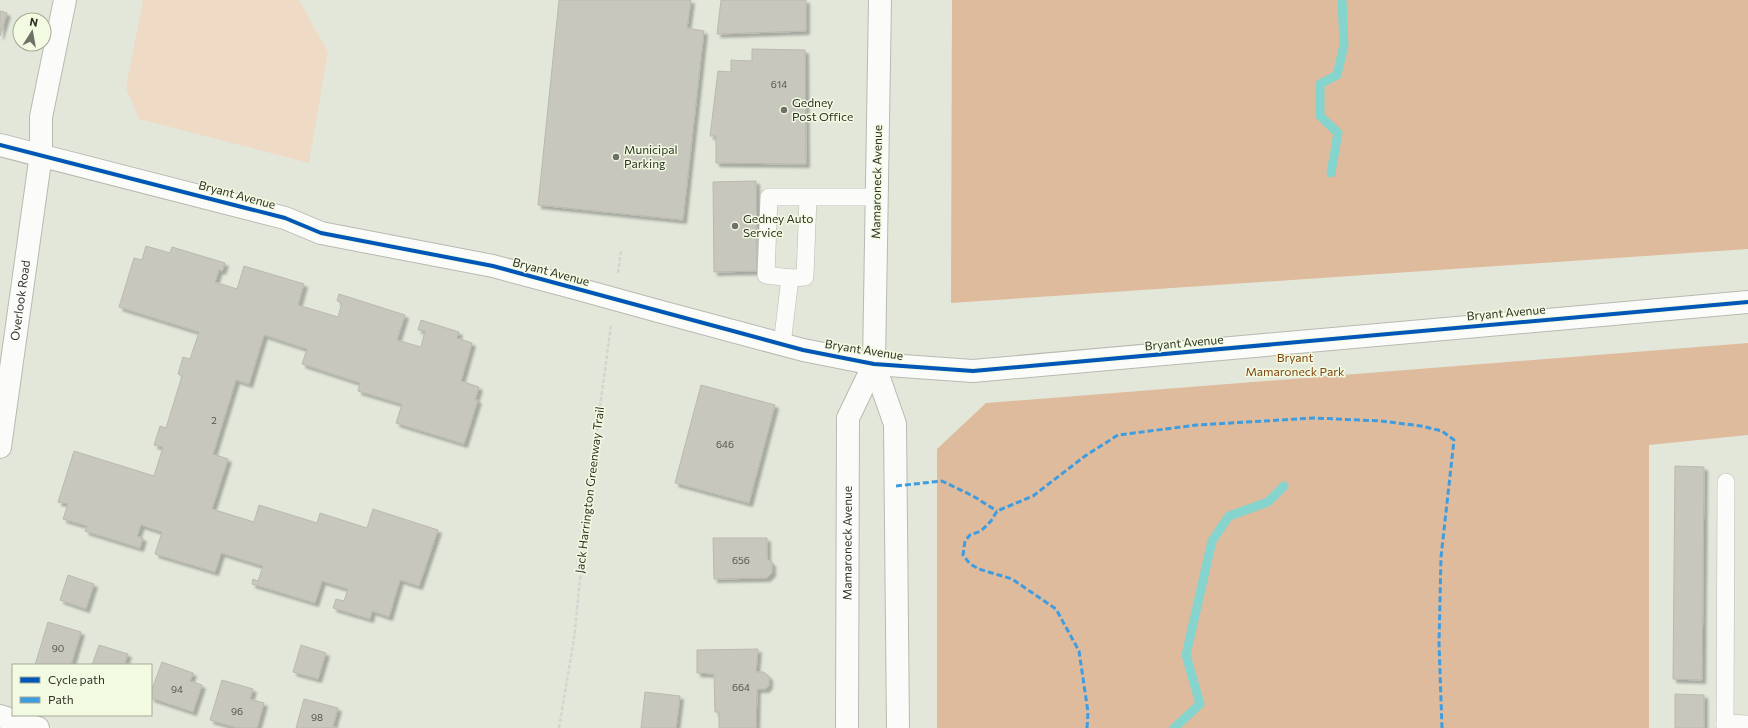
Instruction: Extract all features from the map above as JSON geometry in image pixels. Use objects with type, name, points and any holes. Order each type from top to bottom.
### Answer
[{"type":"street","name":"Overlook Road","points":[[0,447],[41,154],[41,117],[65,0]]},
{"type":"street","name":"Mamaroneck Avenue","points":[[880,0],[874,364],[895,424],[898,728]]},
{"type":"street","name":"Bryant Avenue","points":[[0,145],[41,154],[285,218],[321,232],[493,266],[782,345],[874,364],[973,371],[1748,302]]},
{"type":"street","name":"Mamaroneck Avenue","points":[[847,728],[848,418],[874,364]]},
{"type":"street","points":[[0,716],[38,728]]},
{"type":"lane","points":[[808,198],[805,277],[790,278],[766,275],[769,196],[808,198],[876,197]]},
{"type":"lane","points":[[782,345],[790,278]]},
{"type":"lane","points":[[1726,482],[1725,725],[1748,724]]},
{"type":"path","points":[[618,275],[621,251]]},
{"type":"shaded area","points":[[143,0],[299,0],[328,52],[309,163],[139,119],[126,88]]},
{"type":"shaded area","points":[[952,0],[1748,0],[1748,249],[951,303]]},
{"type":"shaded area","points":[[1748,343],[1748,435],[1649,445],[1649,728],[937,728],[937,449],[986,403]]},
{"type":"building","name":"Municipal Parking","points":[[559,0],[691,0],[687,28],[704,31],[683,220],[538,205]]},
{"type":"building","points":[[721,0],[806,0],[806,31],[717,34]]},
{"type":"building","points":[[0,11],[7,13],[0,36]]},
{"type":"building","points":[[752,49],[805,50],[806,164],[716,163],[716,136],[710,136],[718,71],[731,72],[731,60],[752,61]]},
{"type":"building","name":"Gedney Auto Service","points":[[756,181],[757,271],[714,272],[713,182]]},
{"type":"building","points":[[146,246],[170,253],[172,247],[225,263],[222,271],[219,270],[215,282],[237,289],[244,266],[304,284],[298,305],[338,317],[342,303],[337,301],[339,294],[405,315],[397,340],[421,347],[425,331],[418,330],[421,320],[459,332],[457,338],[472,343],[461,381],[479,387],[475,400],[478,400],[464,444],[396,423],[402,404],[358,391],[360,383],[302,364],[307,349],[264,335],[249,384],[236,380],[213,454],[228,459],[212,509],[254,522],[259,505],[317,523],[320,513],[367,528],[373,509],[438,530],[419,586],[400,580],[389,617],[372,611],[370,619],[333,608],[336,599],[344,601],[348,589],[322,581],[315,603],[252,584],[253,579],[258,581],[263,566],[221,553],[215,572],[155,554],[162,532],[141,525],[137,536],[143,538],[140,548],[85,531],[87,526],[63,519],[68,504],[58,502],[74,451],[154,476],[163,447],[154,445],[160,426],[166,428],[182,376],[178,374],[183,357],[190,359],[199,332],[119,307],[134,258],[142,260]]},
{"type":"building","points":[[701,385],[775,405],[749,503],[675,483]]},
{"type":"building","points":[[1675,466],[1704,467],[1702,680],[1673,679]]},
{"type":"building","points":[[713,538],[767,538],[767,558],[772,563],[772,573],[767,578],[714,579]]},
{"type":"building","points":[[68,575],[94,584],[86,609],[60,600]]},
{"type":"building","points":[[48,622],[81,632],[71,664],[35,664]]},
{"type":"building","points":[[99,645],[128,654],[125,663],[128,664],[92,664]]},
{"type":"building","points":[[301,645],[326,653],[318,679],[293,672]]},
{"type":"building","points":[[758,649],[756,672],[764,672],[769,677],[769,685],[766,689],[757,689],[756,728],[719,728],[719,712],[715,712],[714,674],[697,673],[697,650]]},
{"type":"building","points":[[162,662],[193,673],[190,681],[202,685],[193,712],[152,698],[152,689]]},
{"type":"building","points":[[222,680],[253,689],[250,699],[264,703],[257,728],[238,728],[210,720]]},
{"type":"building","points":[[645,692],[680,696],[676,728],[641,728]]},
{"type":"building","points":[[1675,694],[1704,695],[1704,728],[1675,728]]},
{"type":"building","points":[[304,699],[338,708],[333,726],[337,728],[296,728]]},
{"type":"waterway","points":[[1331,173],[1338,133],[1320,116],[1320,84],[1337,75],[1344,45],[1342,0]]},
{"type":"waterway","points":[[1174,728],[1200,704],[1186,655],[1212,541],[1229,516],[1268,502],[1284,486]]},
{"type":"marked path","points":[[1087,728],[1088,712],[1079,651],[1056,609],[1012,579],[979,569],[970,564],[963,555],[965,541],[970,535],[981,531],[991,521],[997,511],[1033,496],[1085,456],[1118,435],[1197,425],[1314,418],[1381,421],[1421,426],[1442,431],[1454,440],[1441,557],[1439,643],[1442,728]]},
{"type":"marked path","points":[[896,486],[942,481],[973,496],[997,511]]},
{"type":"cycle path","points":[[0,145],[285,218],[321,233],[493,266],[803,350],[874,364],[973,371],[1748,302]]},
{"type":"place","name":"Gedney Post Office","points":[[784,110]]},
{"type":"place","name":"Municipal Parking","points":[[616,157]]},
{"type":"place","name":"Gedney Auto Service","points":[[735,226]]},
{"type":"park label","name":"Bryant Mamaroneck Park","points":[[1295,365]]}]
